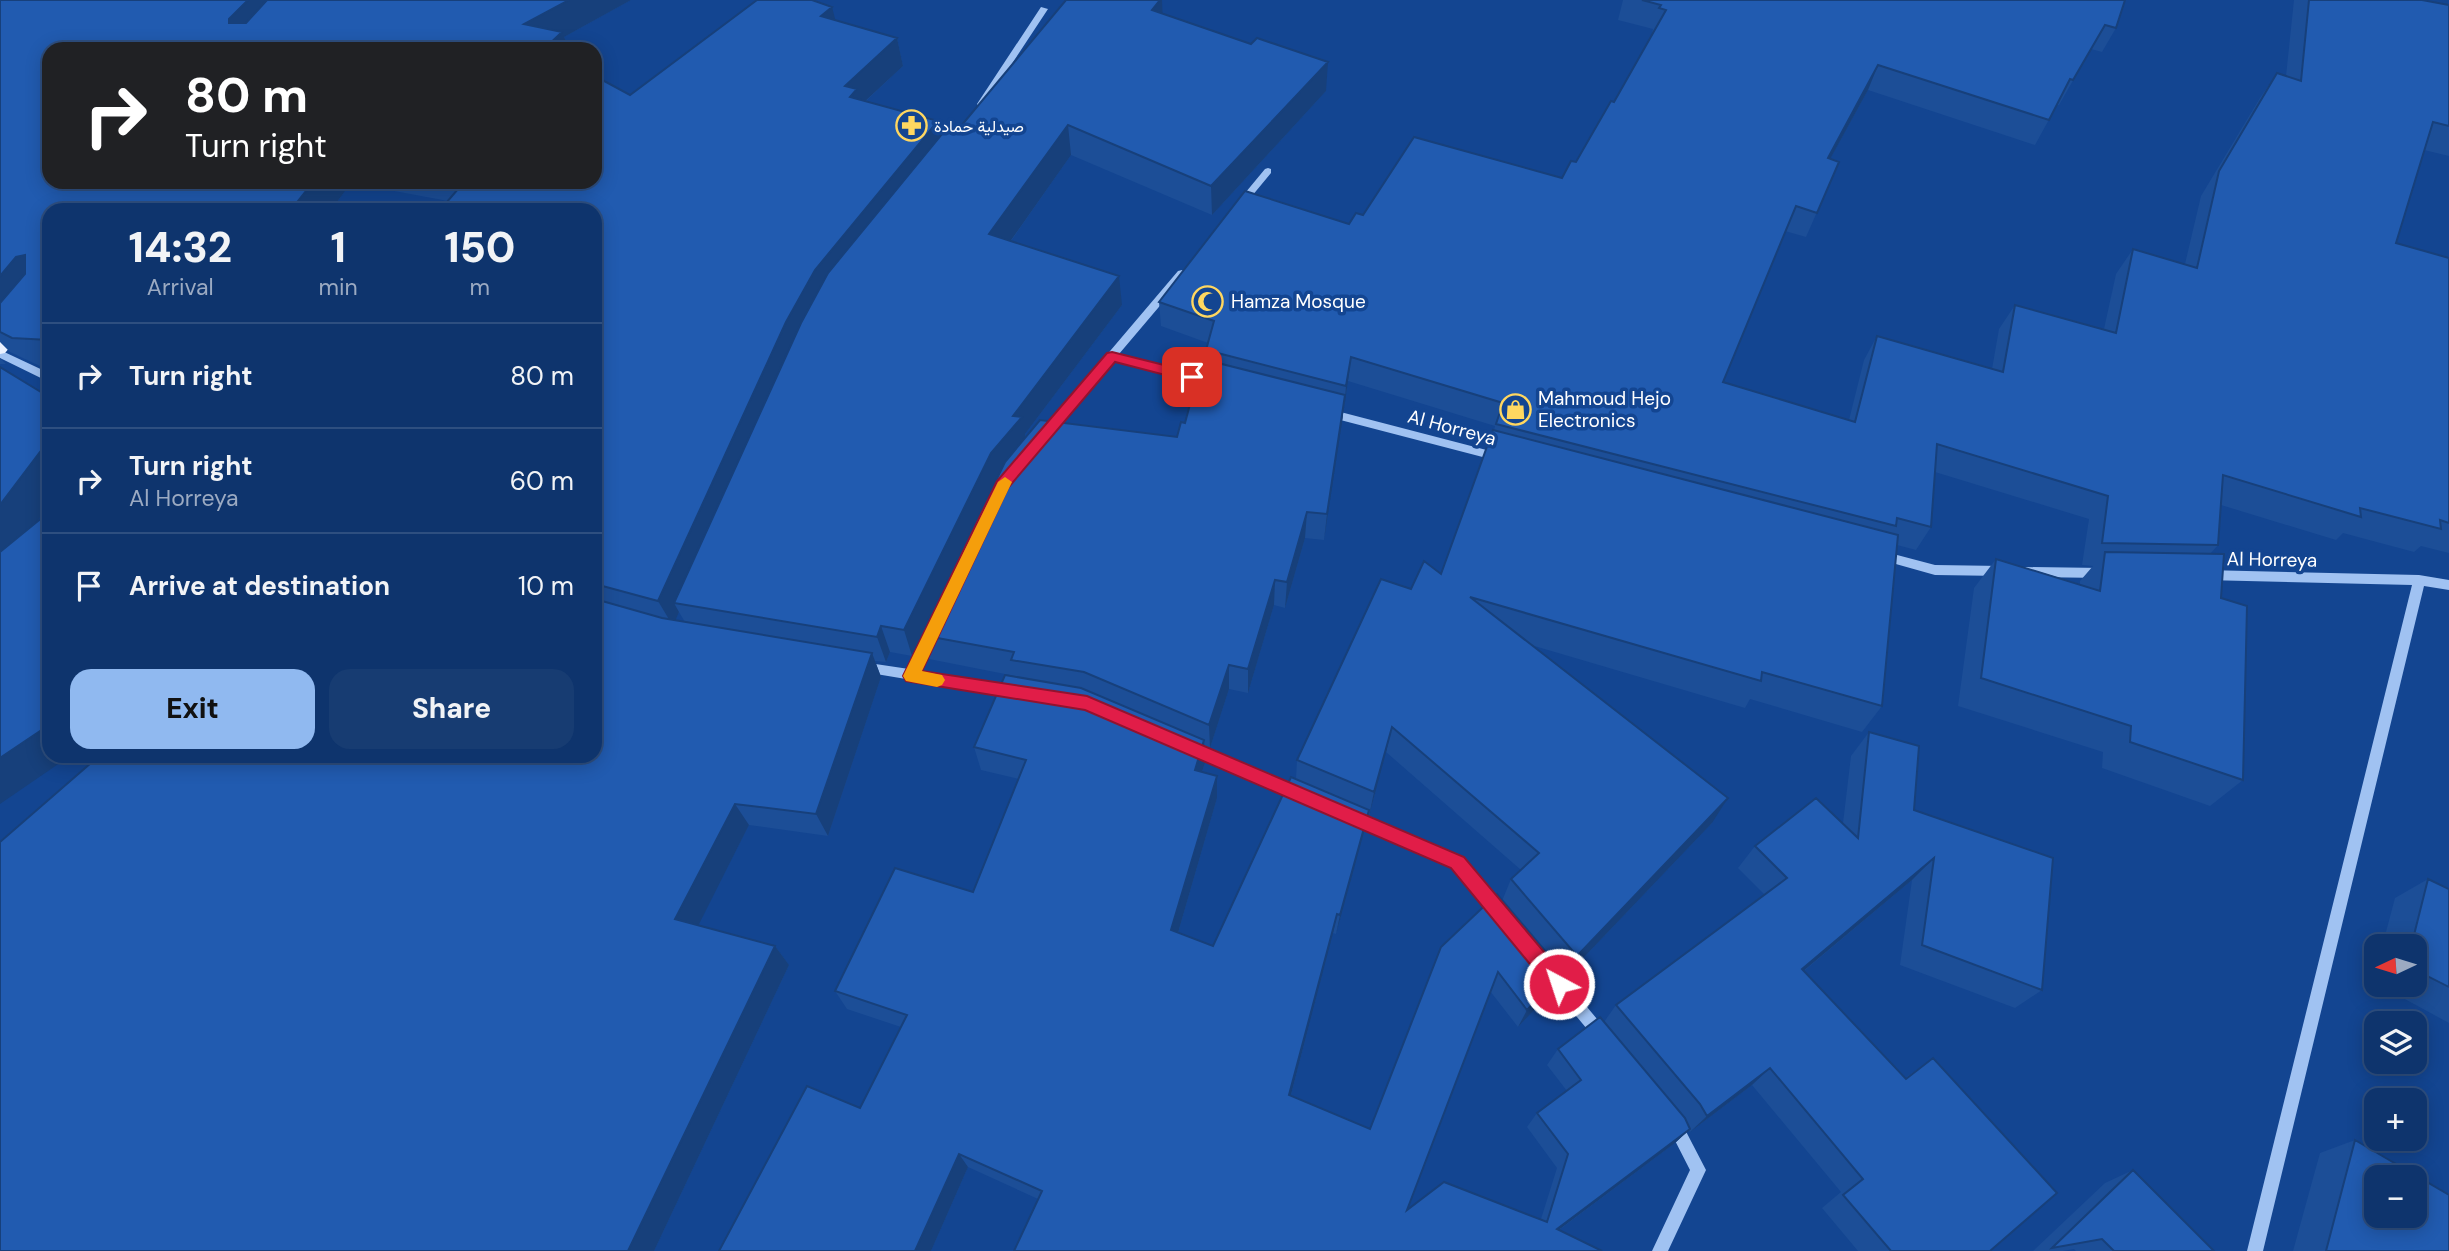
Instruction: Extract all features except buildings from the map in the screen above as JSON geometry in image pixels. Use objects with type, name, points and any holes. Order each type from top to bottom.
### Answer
[{"type":"main road","points":[[0,351],[42,299]]},
{"type":"street","points":[[972,118],[1044,9]]},
{"type":"street","points":[[1233,212],[1268,171]]},
{"type":"street","points":[[1036,446],[1190,264]]},
{"type":"street","points":[[0,351],[42,374]]},
{"type":"street","points":[[1112,356],[1219,384]]},
{"type":"street","name":"Al Horreya","points":[[1312,408],[1513,461]]},
{"type":"street","points":[[1871,554],[1935,570],[2115,573]]},
{"type":"street","name":"Al Horreya","points":[[2198,575],[2419,580],[2449,585]]},
{"type":"street","points":[[2255,1251],[2419,580]]},
{"type":"street","points":[[912,676],[940,616]]},
{"type":"street","points":[[846,665],[1033,695]]},
{"type":"street","points":[[1177,742],[1317,802]]},
{"type":"street","points":[[1343,813],[1458,863],[1510,926]]},
{"type":"street","points":[[1537,957],[1616,1052]]},
{"type":"street","points":[[1660,1251],[1698,1170],[1677,1126],[1668,1116]]},
{"type":"slow traffic","points":[[937,680],[912,676],[1005,482]]},
{"type":"place","name":"صيدلية حمادة","points":[[911,126]]},
{"type":"place","name":"Hamza Mosque","points":[[1208,301]]},
{"type":"place","name":"Mahmoud Hejo Electronics","points":[[1515,409]]},
{"type":"route","points":[[1192,377],[1112,356],[1003,485],[912,676],[1087,704],[1458,863],[1559,984]]}]
